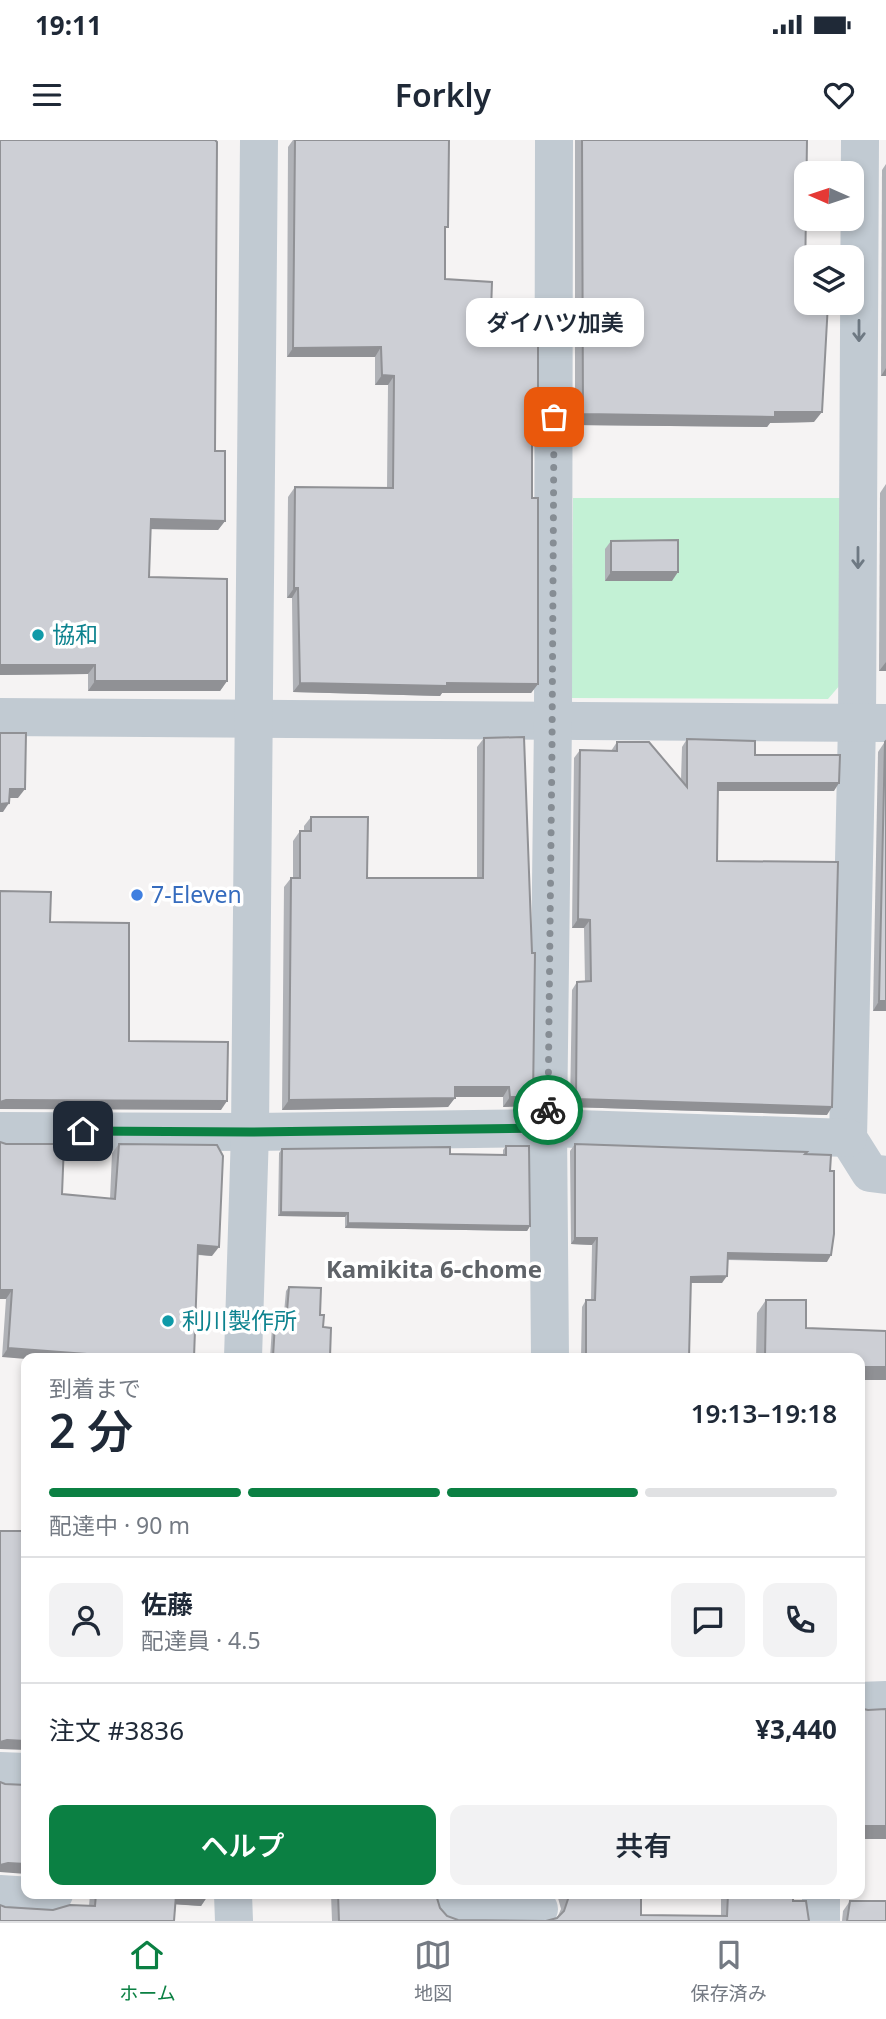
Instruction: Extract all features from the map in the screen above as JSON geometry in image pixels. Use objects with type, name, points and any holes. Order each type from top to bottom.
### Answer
[{"type":"street","points":[[243,1353],[250,1132],[259,140]]},
{"type":"street","points":[[550,1353],[548,1128],[553,721],[554,140]]},
{"type":"street","points":[[860,140],[872,389],[871,723],[848,1138],[870,1173],[886,1175]]},
{"type":"street","points":[[0,717],[871,723]]},
{"type":"street","points":[[0,1131],[250,1132],[548,1128],[848,1138]]},
{"type":"street","points":[[865,1701],[886,1700]]},
{"type":"street","points":[[0,1771],[21,1772]]},
{"type":"street","points":[[0,1894],[21,1895]]},
{"type":"street","points":[[233,1899],[234,1921]]},
{"type":"street","points":[[821,1899],[821,1921]]},
{"type":"street","points":[[452,1908],[539,1908]]},
{"type":"green space","points":[[573,498],[841,498],[840,685],[828,699],[571,698]]},
{"type":"building","points":[[0,140],[217,142],[215,451],[225,451],[225,521],[151,519],[149,577],[227,579],[227,681],[95,681],[95,665],[0,665]]},
{"type":"building","points":[[295,140],[449,140],[445,279],[492,282],[491,312],[538,313],[538,414],[532,414],[532,498],[538,498],[538,684],[447,683],[447,686],[300,683],[298,588],[294,588],[295,487],[393,488],[394,376],[382,375],[381,347],[293,348]]},
{"type":"building","points":[[582,140],[807,140],[807,161],[794,161],[794,231],[806,231],[806,245],[794,245],[794,315],[827,315],[822,412],[775,412],[775,417],[583,414]]},
{"type":"building","points":[[678,540],[678,572],[611,572],[611,541]]},
{"type":"building","points":[[0,733],[26,733],[25,789],[10,789],[9,803],[0,804]]},
{"type":"building","points":[[524,737],[532,953],[535,953],[533,1097],[510,1097],[509,1087],[455,1087],[455,1098],[289,1100],[291,878],[300,878],[300,831],[311,831],[311,817],[368,817],[367,878],[483,878],[484,738]]},
{"type":"building","points":[[687,739],[755,741],[755,755],[840,755],[839,783],[718,783],[717,861],[838,862],[832,1107],[576,1099],[577,982],[591,981],[590,920],[578,919],[580,750],[617,751],[617,742],[649,742],[687,787]]},
{"type":"building","points":[[885,742],[886,1001],[879,1001]]},
{"type":"building","points":[[0,891],[51,892],[50,922],[129,923],[129,1041],[228,1042],[227,1101],[0,1102]]},
{"type":"building","points":[[0,1142],[64,1144],[62,1194],[115,1199],[119,1144],[217,1145],[223,1156],[219,1247],[198,1245],[194,1353],[73,1353],[8,1348],[12,1290],[0,1290]]},
{"type":"building","points":[[575,1144],[831,1155],[830,1171],[834,1171],[834,1234],[831,1255],[728,1253],[727,1276],[691,1277],[689,1353],[586,1353],[586,1300],[595,1300],[597,1238],[575,1238]]},
{"type":"building","points":[[506,1146],[529,1146],[530,1226],[348,1223],[348,1213],[281,1212],[282,1149],[450,1147],[450,1154],[506,1155]]},
{"type":"building","points":[[289,1287],[321,1288],[320,1315],[324,1315],[323,1327],[331,1328],[330,1353],[273,1353],[275,1323],[286,1323]]},
{"type":"building","points":[[766,1300],[806,1300],[806,1328],[886,1331],[886,1367],[865,1367],[865,1353],[765,1353]]},
{"type":"building","points":[[0,1531],[21,1531],[21,1741],[0,1742]]},
{"type":"building","points":[[865,1709],[886,1709],[886,1826],[865,1826]]},
{"type":"building","points":[[0,1782],[21,1785],[21,1864],[0,1865]]},
{"type":"building","points":[[96,1899],[176,1899],[174,1921],[0,1921],[0,1905],[53,1910],[70,1905],[95,1906]]},
{"type":"building","points":[[338,1899],[437,1899],[440,1908],[447,1916],[458,1920],[546,1921],[339,1921]]},
{"type":"building","points":[[568,1899],[641,1899],[641,1915],[727,1916],[728,1899],[793,1899],[806,1901],[809,1921],[546,1921],[557,1918],[564,1911]]},
{"type":"building","points":[[850,1901],[886,1901],[886,1921],[847,1921]]},
{"type":"way so far","points":[[548,1110],[554,417]]},
{"type":"place","name":"ダイハツ加美","points":[[554,417]]},
{"type":"place","name":"協和","points":[[38,635]]},
{"type":"place","name":"7-Eleven","points":[[137,895]]},
{"type":"place","name":"利川製作所","points":[[168,1321]]},
{"type":"district","name":"Kamikita 6-chome","points":[[434,1270]]},
{"type":"route","points":[[83,1131],[548,1128],[548,1110]]}]
